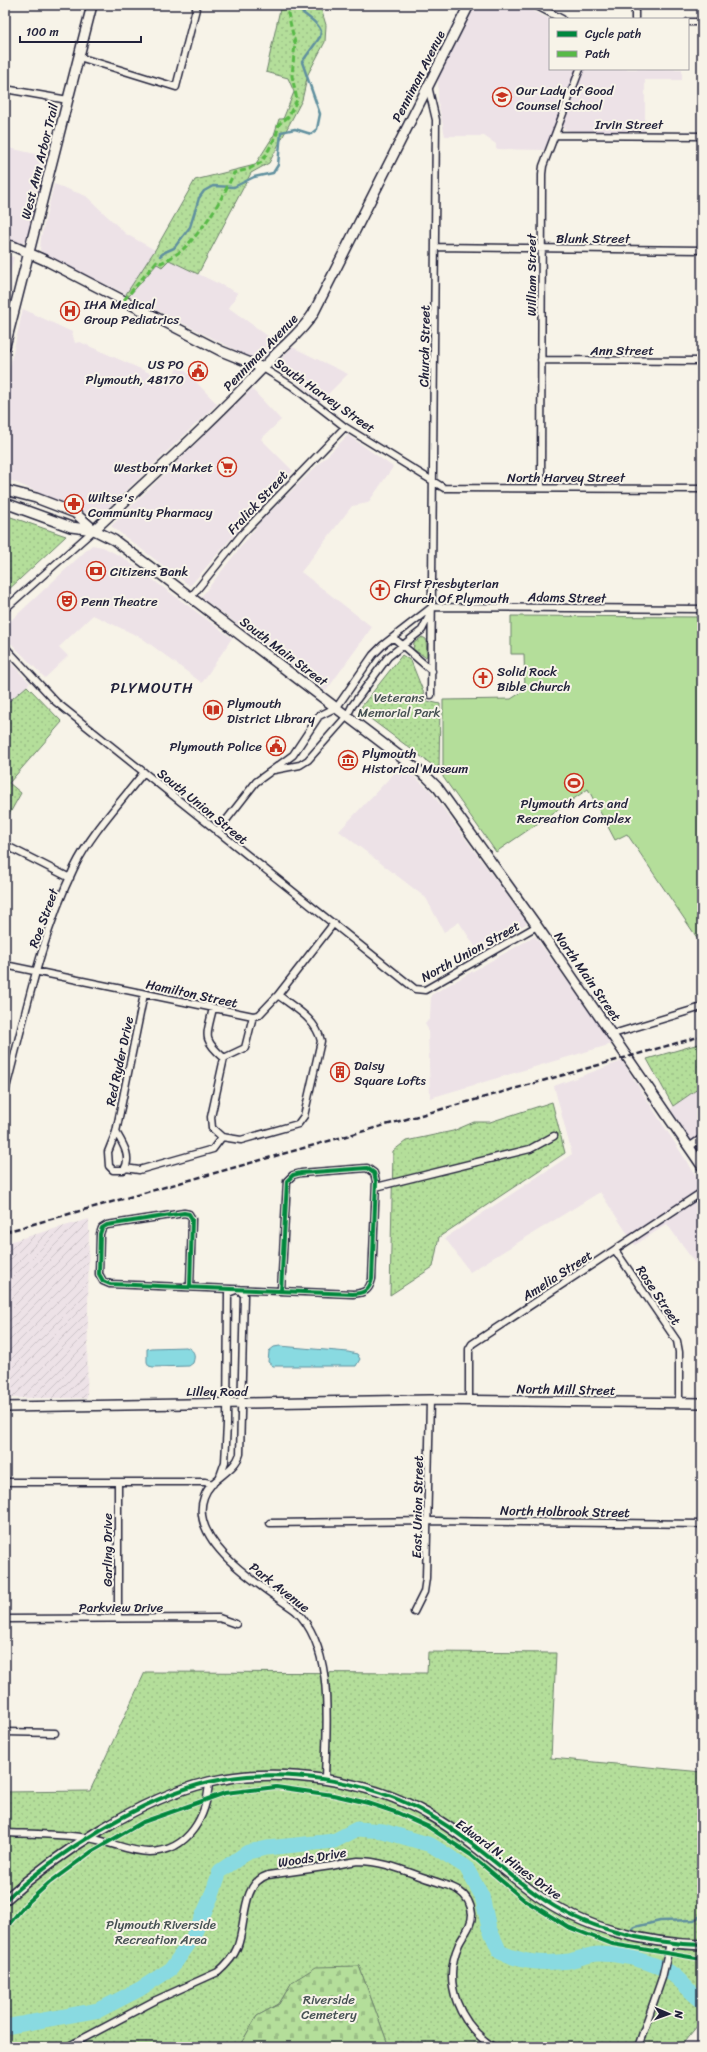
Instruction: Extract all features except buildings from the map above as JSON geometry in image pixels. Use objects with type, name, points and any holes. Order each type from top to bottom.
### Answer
[{"type":"street","name":"West Ann Arbor Trail","points":[[5,346],[92,5]]},
{"type":"street","points":[[79,58],[176,87],[197,5]]},
{"type":"street","name":"Penniman Avenue","points":[[5,609],[94,530],[237,396],[301,331],[314,314],[469,5]]},
{"type":"street","points":[[535,5],[560,18]]},
{"type":"street","points":[[635,5],[635,18]]},
{"type":"street","points":[[689,22],[702,22]]},
{"type":"street","name":"William Street","points":[[541,488],[542,174],[555,134],[580,70]]},
{"type":"street","name":"Church Street","points":[[428,86],[436,120],[432,695]]},
{"type":"street","points":[[5,89],[68,100]]},
{"type":"street","name":"Irvin Street","points":[[555,134],[702,136]]},
{"type":"street","name":"South Harvey Street","points":[[5,245],[13,246],[70,272],[221,350],[263,368],[292,386],[344,427],[433,481]]},
{"type":"street","name":"Blunk Street","points":[[436,247],[702,250]]},
{"type":"street","name":"Ann Street","points":[[541,360],[702,361]]},
{"type":"street","name":"Fralick Street","points":[[191,597],[242,534],[344,427]]},
{"type":"street","name":"North Harvey Street","points":[[433,481],[444,488],[702,489]]},
{"type":"street","name":"South Main Street","points":[[5,490],[36,498],[75,513],[94,530],[114,540],[337,707],[427,777],[450,804]]},
{"type":"street","name":"South Main Street","points":[[5,503],[71,527],[94,530]]},
{"type":"street","name":"Church Street","points":[[217,832],[256,782],[293,755],[319,716],[337,707],[373,655],[432,607]]},
{"type":"street","name":"Church Street","points":[[273,771],[300,765],[308,760],[347,716],[352,706],[388,657],[403,647],[422,630],[432,607]]},
{"type":"street","name":"Adams Street","points":[[432,607],[702,609]]},
{"type":"street","points":[[394,638],[432,671]]},
{"type":"street","name":"South Union Street","points":[[5,647],[56,702],[217,832],[395,972]]},
{"type":"street","name":"Roe Street","points":[[5,1092],[36,972],[70,878],[90,842],[144,772]]},
{"type":"street","name":"North Main Street","points":[[450,804],[538,926],[702,1166]]},
{"type":"street","points":[[5,845],[70,878]]},
{"type":"street","name":"Hamilton Street","points":[[5,966],[253,1016],[259,1015],[278,995],[334,923]]},
{"type":"street","name":"North Union Street","points":[[395,972],[415,989],[425,990],[538,926]]},
{"type":"street","name":"Red Ryder Drive","points":[[125,1168],[119,1171],[113,1170],[109,1166],[108,1152],[116,1132],[144,994]]},
{"type":"street","points":[[224,1058],[211,1117],[212,1128],[222,1137],[241,1140],[298,1124],[304,1116],[321,1041],[319,1030],[314,1023],[278,995]]},
{"type":"street","points":[[613,1034],[702,1007]]},
{"type":"street","points":[[213,1008],[207,1036],[208,1041],[224,1058]]},
{"type":"street","points":[[224,1058],[242,1051],[245,1048],[253,1016]]},
{"type":"street","points":[[116,1132],[122,1142],[128,1158],[125,1168],[139,1170],[213,1149],[222,1137]]},
{"type":"street","points":[[376,1187],[530,1149],[554,1136]]},
{"type":"street","points":[[689,1147],[702,1138]]},
{"type":"street","points":[[190,1287],[192,1219],[189,1214],[184,1213],[107,1225],[102,1228],[100,1234],[99,1274],[103,1281],[110,1284],[353,1294],[363,1293],[369,1288],[372,1279],[376,1187],[374,1173],[367,1168],[301,1173],[293,1176],[287,1181],[281,1291]]},
{"type":"street","name":"Amelia Street","points":[[469,1400],[470,1346],[702,1192]]},
{"type":"street","name":"Rose Street","points":[[615,1250],[677,1341],[679,1352],[679,1403]]},
{"type":"street","points":[[220,1476],[233,1467],[240,1454],[240,1404],[244,1295],[238,1289]]},
{"type":"street","points":[[220,1476],[225,1462],[228,1293],[238,1289]]},
{"type":"street","name":"North Mill Street","points":[[430,1400],[702,1403]]},
{"type":"street","name":"Lilley Road","points":[[5,1407],[430,1400]]},
{"type":"street","name":"East Union Street","points":[[414,1612],[424,1592],[426,1578],[430,1400]]},
{"type":"street","name":"Park Avenue","points":[[220,1476],[207,1490],[203,1498],[202,1518],[214,1544],[228,1560],[242,1572],[290,1606],[305,1619],[318,1646],[324,1669],[326,1714],[325,1779]]},
{"type":"street","points":[[5,1482],[205,1482],[214,1484]]},
{"type":"street","name":"Garling Drive","points":[[118,1482],[118,1618]]},
{"type":"street","name":"North Holbrook Street","points":[[270,1523],[428,1521],[702,1524]]},
{"type":"street","name":"Parkview Drive","points":[[5,1619],[219,1618],[236,1624]]},
{"type":"street","points":[[5,1732],[55,1733]]},
{"type":"street","name":"Edward N. Hines Drive","points":[[5,1900],[38,1873],[88,1838],[123,1817],[185,1789],[209,1782],[270,1776],[325,1779],[378,1792],[404,1802],[430,1815],[455,1832],[538,1895],[570,1915],[616,1932],[670,1943],[702,1945]]},
{"type":"street","points":[[5,1833],[88,1838],[151,1852],[166,1849],[182,1840],[198,1826],[205,1809],[209,1782]]},
{"type":"street","name":"Woods Drive","points":[[68,2047],[144,2006],[218,1972],[224,1967],[237,1948],[248,1899],[252,1887],[259,1879],[268,1875],[357,1861],[384,1864],[409,1872],[457,1890],[465,1896],[471,1908],[472,1915],[470,1924],[459,1944],[455,1957],[452,1978],[453,1989],[460,2010],[469,2025],[477,2034],[493,2047]]},
{"type":"street","points":[[638,2047],[668,1960],[670,1943]]},
{"type":"shaded area","points":[[476,5],[520,5],[549,19],[549,70],[682,70],[682,80],[645,80],[645,131],[570,131],[555,125],[545,150],[496,149],[496,144],[484,136],[445,136],[438,102],[438,78]]},
{"type":"shaded area","points":[[5,147],[48,157],[26,243],[5,240]]},
{"type":"shaded area","points":[[54,184],[86,196],[126,234],[155,250],[126,294],[43,254],[40,250],[41,237]]},
{"type":"shaded area","points":[[5,256],[14,257],[5,293]]},
{"type":"shaded area","points":[[169,260],[238,293],[229,308],[279,344],[259,362],[129,296],[157,264]]},
{"type":"shaded area","points":[[23,309],[72,332],[75,343],[80,342],[170,382],[179,364],[217,404],[97,518],[5,478],[5,387]]},
{"type":"shaded area","points":[[292,347],[348,374],[320,402],[279,365],[281,359]]},
{"type":"shaded area","points":[[252,389],[281,420],[261,439],[293,471],[259,506],[190,586],[111,526]]},
{"type":"shaded area","points":[[348,435],[393,467],[368,503],[352,506],[301,572],[372,627],[326,691],[201,597],[262,520]]},
{"type":"shaded area","points":[[92,545],[103,547],[122,557],[232,638],[202,683],[142,638],[93,615],[59,647],[68,656],[45,678],[5,637],[5,626]]},
{"type":"shaded area","points":[[5,657],[30,683],[5,705]]},
{"type":"shaded area","points":[[401,766],[429,789],[527,923],[480,954],[459,922],[444,932],[426,898],[339,831]]},
{"type":"shaded area","points":[[535,936],[612,1044],[430,1098],[428,1029],[425,1024],[430,1018],[431,995]]},
{"type":"shaded area","points":[[622,1061],[702,1185],[702,1273],[667,1224],[635,1245],[600,1192],[470,1272],[445,1238],[572,1154],[554,1086]]},
{"type":"shaded area","points":[[702,1086],[702,1156],[671,1110],[673,1106]]},
{"type":"shaded area","points":[[89,1219],[87,1398],[5,1398],[5,1243]]},
{"type":"green space","points":[[281,5],[320,5],[326,25],[325,42],[308,74],[302,100],[269,163],[251,173],[198,274],[169,260],[162,267],[157,264],[129,296],[126,294],[155,250],[195,180],[255,165],[274,135],[279,119],[283,119],[294,92],[288,78],[266,72]]},
{"type":"green space","points":[[5,515],[66,536],[5,593]]},
{"type":"green space","name":"Plymouth Arts and Recreation Complex","points":[[511,616],[702,617],[702,945],[627,834],[615,840],[588,789],[496,852],[443,777],[443,700],[511,699],[525,690],[524,654],[511,654]]},
{"type":"green space","points":[[422,637],[426,639],[427,656],[425,657],[413,649],[414,643]]},
{"type":"green space","name":"Veterans Memorial Park","points":[[402,655],[411,661],[427,701],[440,704],[439,770],[360,711],[361,707]]},
{"type":"green space","points":[[27,686],[62,722],[9,783],[21,793],[5,822],[5,705]]},
{"type":"green space","points":[[702,1043],[702,1086],[673,1106],[647,1059]]},
{"type":"green space","points":[[552,1102],[565,1153],[439,1237],[433,1267],[390,1295],[393,1151],[406,1141],[453,1131],[474,1122],[490,1122]]},
{"type":"green space","name":"Plymouth Riverside Recreation Area","points":[[428,1652],[556,1653],[551,1758],[702,1772],[702,2020],[680,2047],[389,2047],[359,1966],[292,1982],[279,2004],[257,2016],[239,2047],[5,2047],[5,1792],[90,1791],[145,1672],[427,1673]]},
{"type":"green space","name":"Riverside Cemetery","points":[[359,1966],[389,2047],[239,2047],[257,2016],[279,2004],[292,1982],[316,1967]]},
{"type":"water","points":[[280,1346],[348,1352],[357,1354],[360,1359],[356,1366],[273,1366],[268,1362],[269,1351],[274,1347]]},
{"type":"water","points":[[186,1347],[193,1351],[194,1355],[193,1363],[189,1366],[153,1367],[149,1366],[147,1362],[147,1349]]},
{"type":"waterway","points":[[160,256],[174,248],[190,227],[199,198],[204,191],[213,186],[234,187],[254,177],[273,173],[278,165],[281,132],[295,129],[311,134],[317,129],[320,114],[302,62],[320,37],[321,31],[316,23],[302,12],[297,5]]},
{"type":"waterway","points":[[5,2027],[99,2010],[140,1989],[171,1969],[192,1939],[211,1897],[220,1871],[248,1852],[267,1848],[334,1841],[357,1829],[383,1831],[431,1845],[466,1867],[482,1896],[489,1928],[500,1952],[509,1956],[534,1962],[569,1961],[595,1954],[615,1955],[631,1958],[655,1965],[668,1971],[702,2001]]},
{"type":"waterway","points":[[632,1930],[635,1927],[660,1921],[694,1920],[702,1915]]},
{"type":"railway","points":[[5,1232],[702,1036]]},
{"type":"marked path","points":[[124,300],[157,261],[161,263],[177,254],[198,233],[218,204],[234,173],[249,169],[262,162],[276,136],[279,124],[288,117],[297,100],[292,76],[295,43],[286,5]]},
{"type":"cycle path","points":[[190,1287],[192,1219],[189,1214],[184,1213],[107,1225],[102,1228],[100,1234],[99,1274],[103,1281],[110,1284],[353,1294],[360,1293],[368,1289],[372,1279],[376,1181],[374,1173],[367,1168],[301,1173],[293,1175],[287,1181],[281,1291]]},
{"type":"cycle path","points":[[5,1900],[49,1864],[74,1847],[128,1814],[156,1801],[183,1790],[209,1782],[236,1777],[264,1775],[294,1776],[323,1779],[352,1785],[407,1803],[459,1834],[537,1895],[555,1907],[575,1917],[616,1932],[637,1937],[680,1944],[702,1945]]},
{"type":"cycle path","points":[[5,1929],[24,1906],[49,1883],[91,1852],[143,1822],[225,1793],[276,1787],[333,1795],[368,1803],[398,1813],[427,1826],[471,1855],[523,1899],[568,1927],[612,1944],[702,1959]]},
{"type":"place","name":"Our Lady of Good Counsel School","points":[[502,97]]},
{"type":"place","name":"IHA Medical Group Pediatrics","points":[[70,311]]},
{"type":"place","name":"US PO Plymouth, 48170","points":[[198,371]]},
{"type":"place","name":"Westborn Market","points":[[227,467]]},
{"type":"place","name":"Wiltse's Community Pharmacy","points":[[74,504]]},
{"type":"place","name":"Citizens Bank","points":[[96,571]]},
{"type":"place","name":"First Presbyterian Church Of Plymouth","points":[[380,590]]},
{"type":"place","name":"Penn Theatre","points":[[67,601]]},
{"type":"place","name":"Solid Rock Bible Church","points":[[483,678]]},
{"type":"place","name":"Plymouth District Library","points":[[213,710]]},
{"type":"place","name":"Plymouth Police","points":[[276,746]]},
{"type":"place","name":"Plymouth Historical Museum","points":[[348,760]]},
{"type":"place","name":"Plymouth Arts and Recreation Complex","points":[[574,783]]},
{"type":"place","name":"Daisy Square Lofts","points":[[340,1072]]},
{"type":"district","name":"PLYMOUTH","points":[[152,688]]}]
